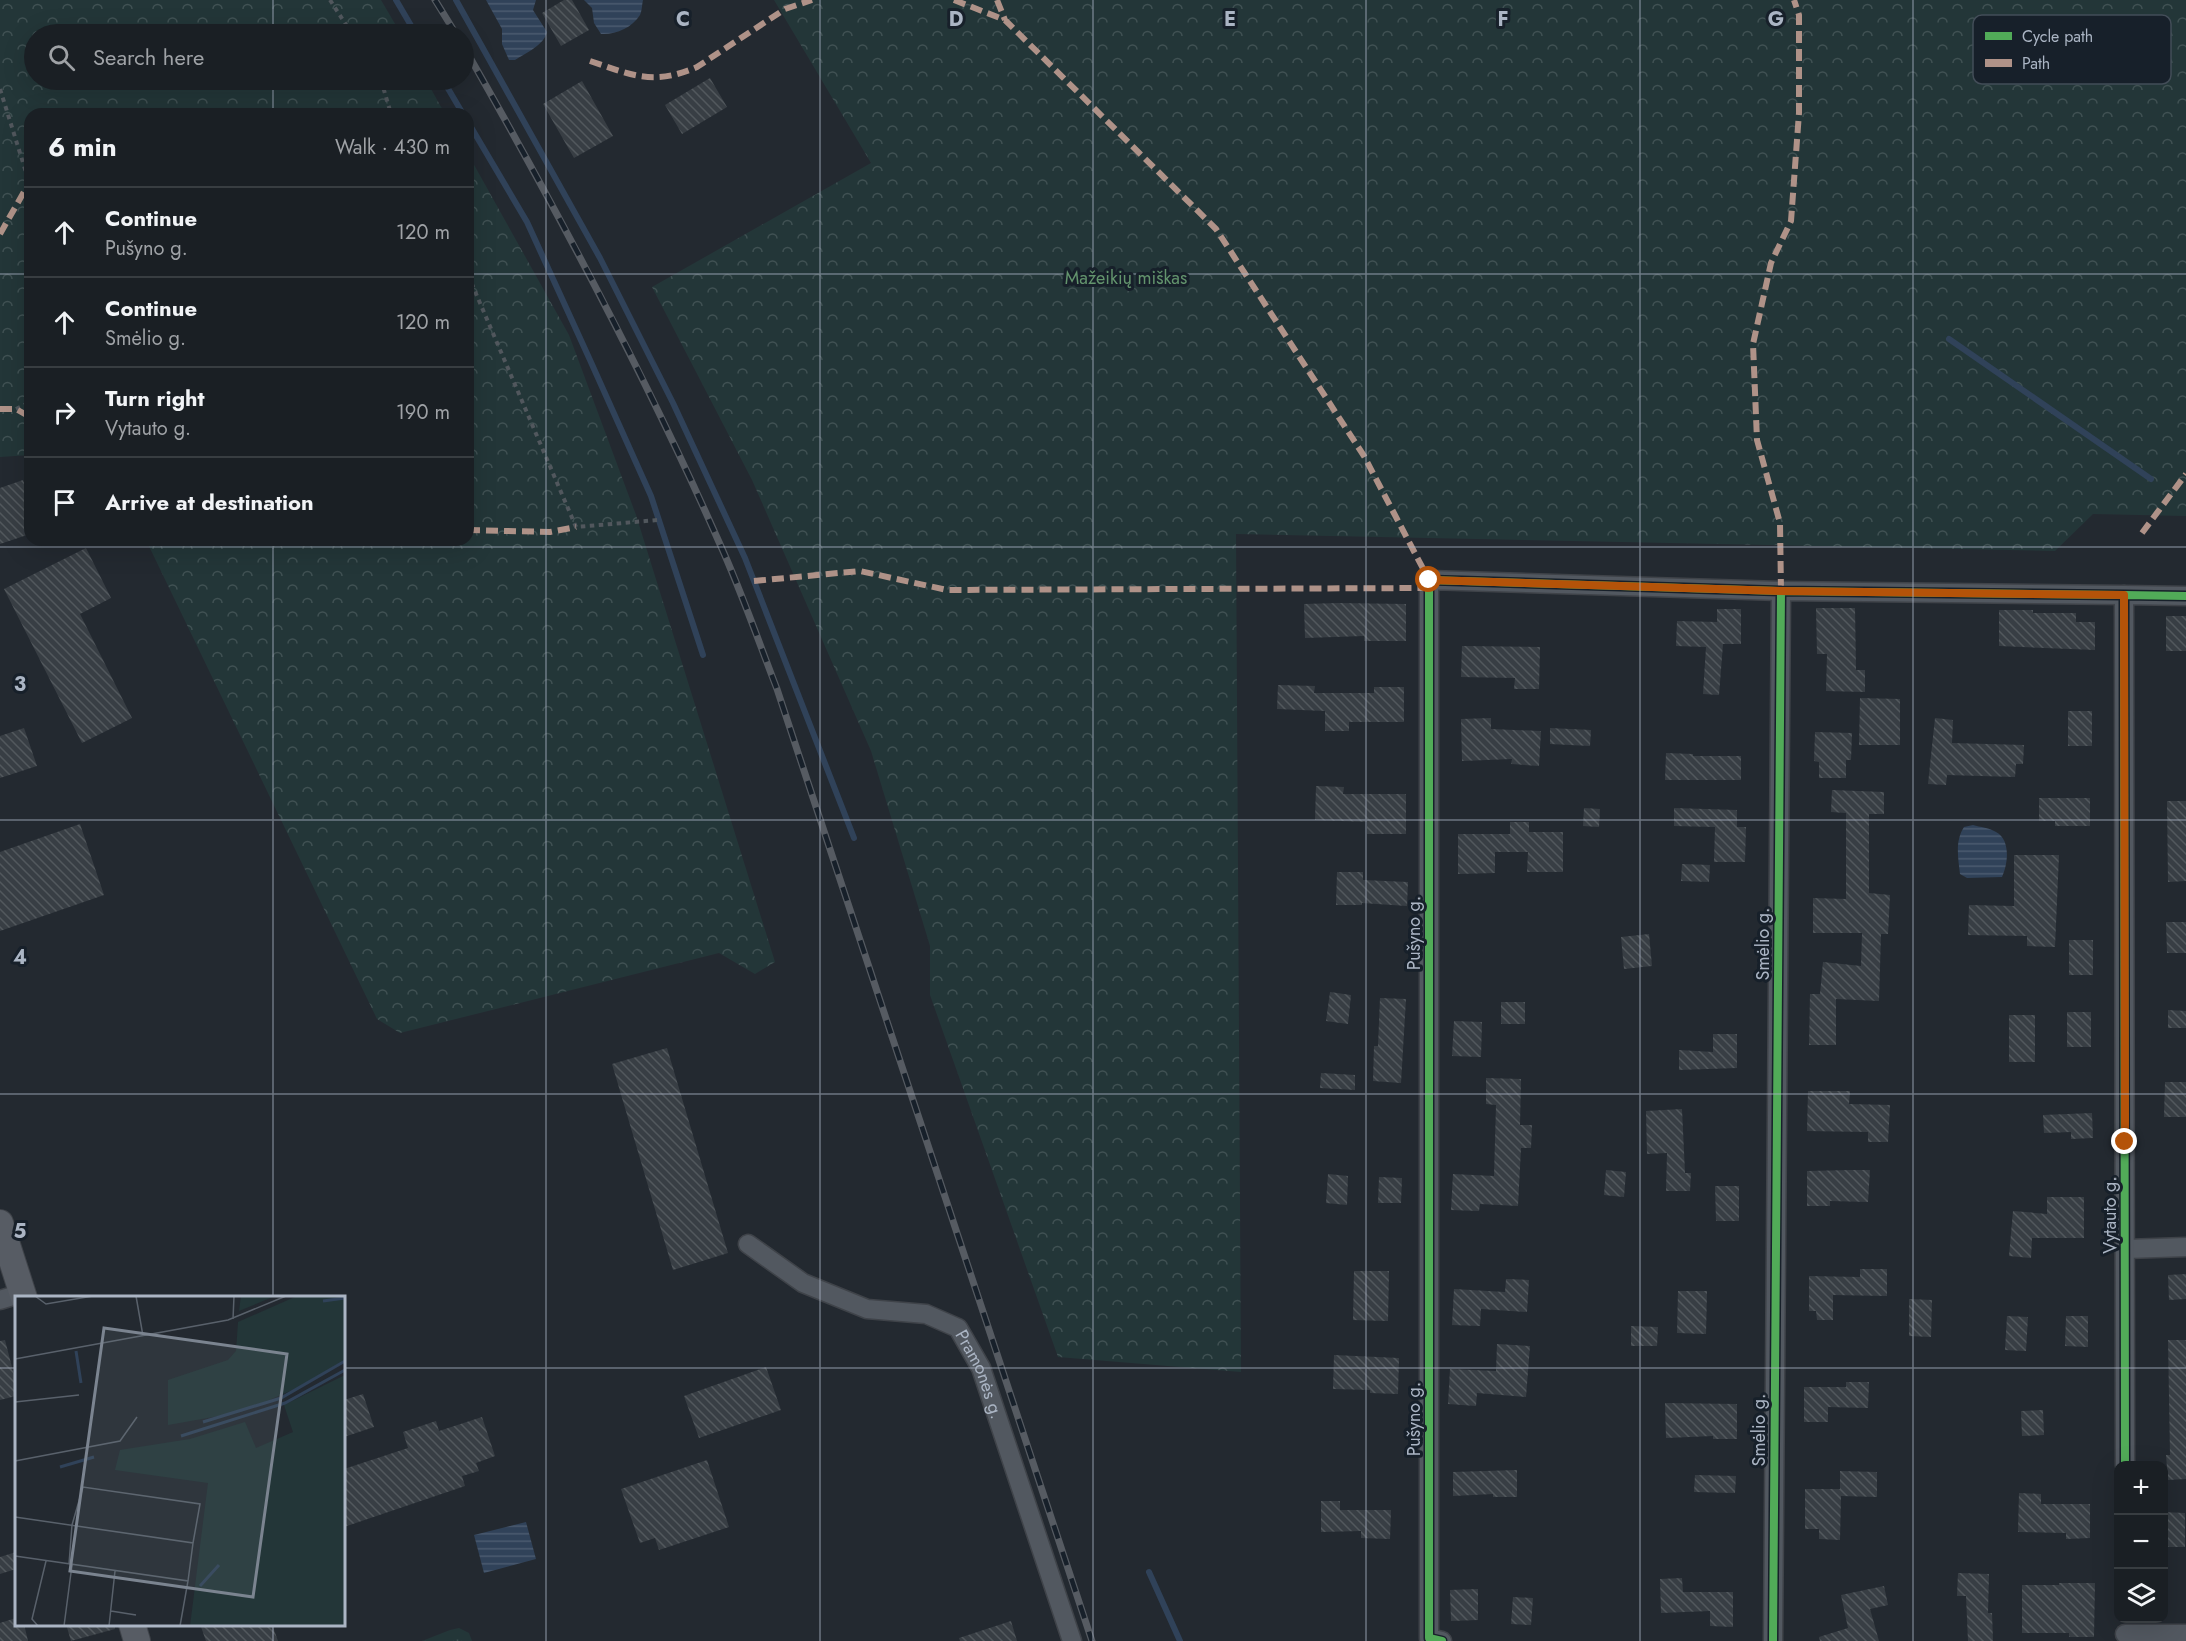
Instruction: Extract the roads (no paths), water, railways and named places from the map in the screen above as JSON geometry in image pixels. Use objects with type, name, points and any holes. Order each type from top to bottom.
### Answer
[{"type":"main road","points":[[0,1223],[16,1296]]},
{"type":"main road","points":[[133,1626],[137,1641]]},
{"type":"street","name":"Pušyno g.","points":[[1436,1639],[1429,580],[1781,591]]},
{"type":"street","points":[[1781,591],[2186,596]]},
{"type":"street","name":"Smėlio g.","points":[[1773,1641],[1781,591]]},
{"type":"street","name":"Vytauto g.","points":[[2124,595],[2125,1461]]},
{"type":"street","name":"Pramonės g.","points":[[748,1244],[803,1283],[867,1309],[926,1314],[958,1328],[981,1368],[1072,1641]]},
{"type":"street","points":[[2126,1249],[2186,1247]]},
{"type":"street","points":[[2125,1631],[2186,1634]]},
{"type":"water","points":[[486,0],[536,0],[533,10],[547,32],[545,37],[538,45],[515,60],[509,60],[502,44],[502,29]]},
{"type":"water","points":[[584,0],[643,0],[637,20],[623,30],[601,34],[594,23],[592,8]]},
{"type":"water","points":[[1973,825],[1994,831],[2004,841],[2007,859],[2002,877],[1967,878],[1960,874],[1959,838],[1964,827]]},
{"type":"water","points":[[526,1522],[536,1559],[484,1573],[474,1535]]},
{"type":"waterway","points":[[396,0],[410,24]]},
{"type":"waterway","points":[[456,0],[469,24]]},
{"type":"waterway","points":[[474,32],[600,258],[673,403],[745,558],[854,838]]},
{"type":"waterway","points":[[449,90],[459,108]]},
{"type":"waterway","points":[[474,132],[527,222],[651,496],[703,655]]},
{"type":"waterway","points":[[1949,339],[2151,479]]},
{"type":"waterway","points":[[1149,1572],[1180,1641]]},
{"type":"railway","points":[[435,0],[450,24]]},
{"type":"railway","points":[[474,65],[532,168],[630,353],[690,479],[742,597],[777,689],[1092,1641]]},
{"type":"park label","name":"Mažeikių miškas","points":[[1126,278]]}]
